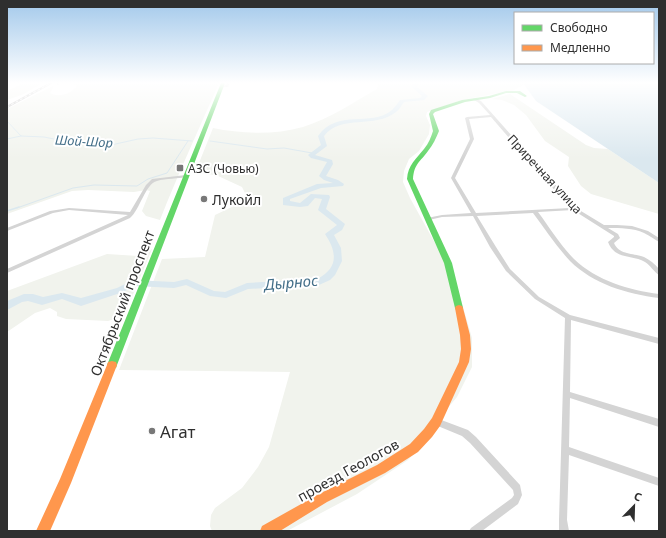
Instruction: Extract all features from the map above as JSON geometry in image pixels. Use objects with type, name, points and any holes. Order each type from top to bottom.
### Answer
[{"type":"street","name":"Октябрьский проспект","points":[[43,531],[71,468],[214,108]]},
{"type":"street","name":"проезд Геологов","points":[[267,531],[323,498],[351,485],[404,455],[423,440],[436,422],[461,369],[466,349],[465,334],[455,287],[448,263],[429,219],[411,183],[409,172],[413,163],[429,146],[435,134],[436,129],[432,113],[441,108]]},
{"type":"street","name":"Приречная улица","points":[[485,108],[574,209],[616,235],[617,238],[610,242],[617,252],[644,259],[659,273]]},
{"type":"street","points":[[492,116],[467,118],[472,140],[453,178],[508,270],[522,286],[537,298],[568,317],[659,341]]},
{"type":"street","points":[[7,271],[128,217],[132,214],[148,186],[154,180],[186,176]]},
{"type":"street","points":[[7,230],[59,210],[69,209],[132,214]]},
{"type":"street","points":[[429,219],[474,214],[574,209]]},
{"type":"street","points":[[534,211],[572,259],[590,273],[619,288],[659,296]]},
{"type":"street","points":[[602,227],[620,227],[640,230],[647,232],[659,240]]},
{"type":"street","points":[[564,531],[563,520],[568,317]]},
{"type":"street","points":[[566,394],[659,423]]},
{"type":"street","points":[[436,422],[466,433],[517,488],[518,495],[515,501],[474,531]]},
{"type":"street","points":[[565,450],[659,482]]},
{"type":"shaded area","points":[[208,108],[160,220],[146,216],[142,211],[150,191],[146,190],[134,192],[88,190],[72,191],[7,214],[7,109]]},
{"type":"shaded area","points":[[344,108],[438,108],[427,112],[426,116],[430,125],[429,134],[419,151],[409,159],[404,171],[403,182],[410,198],[455,279],[472,338],[472,367],[457,397],[447,409],[432,435],[408,460],[357,494],[287,531],[212,531],[210,526],[211,515],[215,508],[242,488],[258,467],[269,447],[290,372],[119,370],[162,259],[205,257],[215,215],[236,205],[247,197],[242,187],[216,175],[195,173],[213,128],[235,132],[258,133],[292,130],[313,124]]},
{"type":"shaded area","points":[[518,108],[531,108],[586,145],[594,148],[608,149],[659,183],[659,214],[591,194],[581,186],[568,166],[569,157],[545,141],[526,115]]},
{"type":"shaded area","points":[[547,108],[659,108],[659,183]]},
{"type":"shaded area","points":[[152,249],[124,316],[108,321],[66,319],[57,316],[57,312],[50,308],[35,313],[7,332],[7,291],[107,254],[138,256]]},
{"type":"waterway","name":"Дырнос","points":[[7,306],[19,299],[28,297],[42,301],[62,296],[81,302],[120,290],[133,283],[174,285],[187,282],[213,294],[226,295],[247,286],[319,282],[327,278],[336,268],[338,261],[337,248],[329,234],[339,228],[341,224],[322,210],[326,197],[314,196],[305,204],[300,205],[286,203],[287,198],[320,186],[340,184],[322,176],[330,164],[330,161],[313,157],[311,155],[324,146],[321,136],[327,128],[348,121],[373,119],[385,116],[395,111],[397,108]]},
{"type":"waterway","name":"Шой-Шор","points":[[7,121],[21,136]]},
{"type":"waterway","points":[[7,139],[21,136]]},
{"type":"waterway","name":"Шой-Шор","points":[[21,136],[44,137],[64,141],[100,141],[111,145],[138,139],[153,138],[192,141]]},
{"type":"waterway","points":[[17,208],[73,188],[94,185],[137,186],[148,179],[167,173],[188,141]]},
{"type":"waterway","name":"Шой-Шор","points":[[210,141],[267,149],[284,148],[312,153]]},
{"type":"waterway","points":[[7,211],[19,207]]},
{"type":"traffic: fast","points":[[112,365],[213,108]]},
{"type":"traffic: fast","points":[[442,108],[433,111],[431,114],[436,131],[426,151],[414,164],[410,173],[410,179],[448,263],[459,308]]},
{"type":"traffic: slow","points":[[267,531],[323,498],[381,469],[414,448],[428,433],[436,422],[464,362],[466,349],[465,335],[459,308]]},
{"type":"traffic: slow","points":[[43,531],[65,483],[112,365]]},
{"type":"place","name":"АЗС (Човью)","points":[[180,168]]},
{"type":"place","name":"Лукойл","points":[[204,199]]},
{"type":"place","name":"Агат","points":[[152,431]]}]
